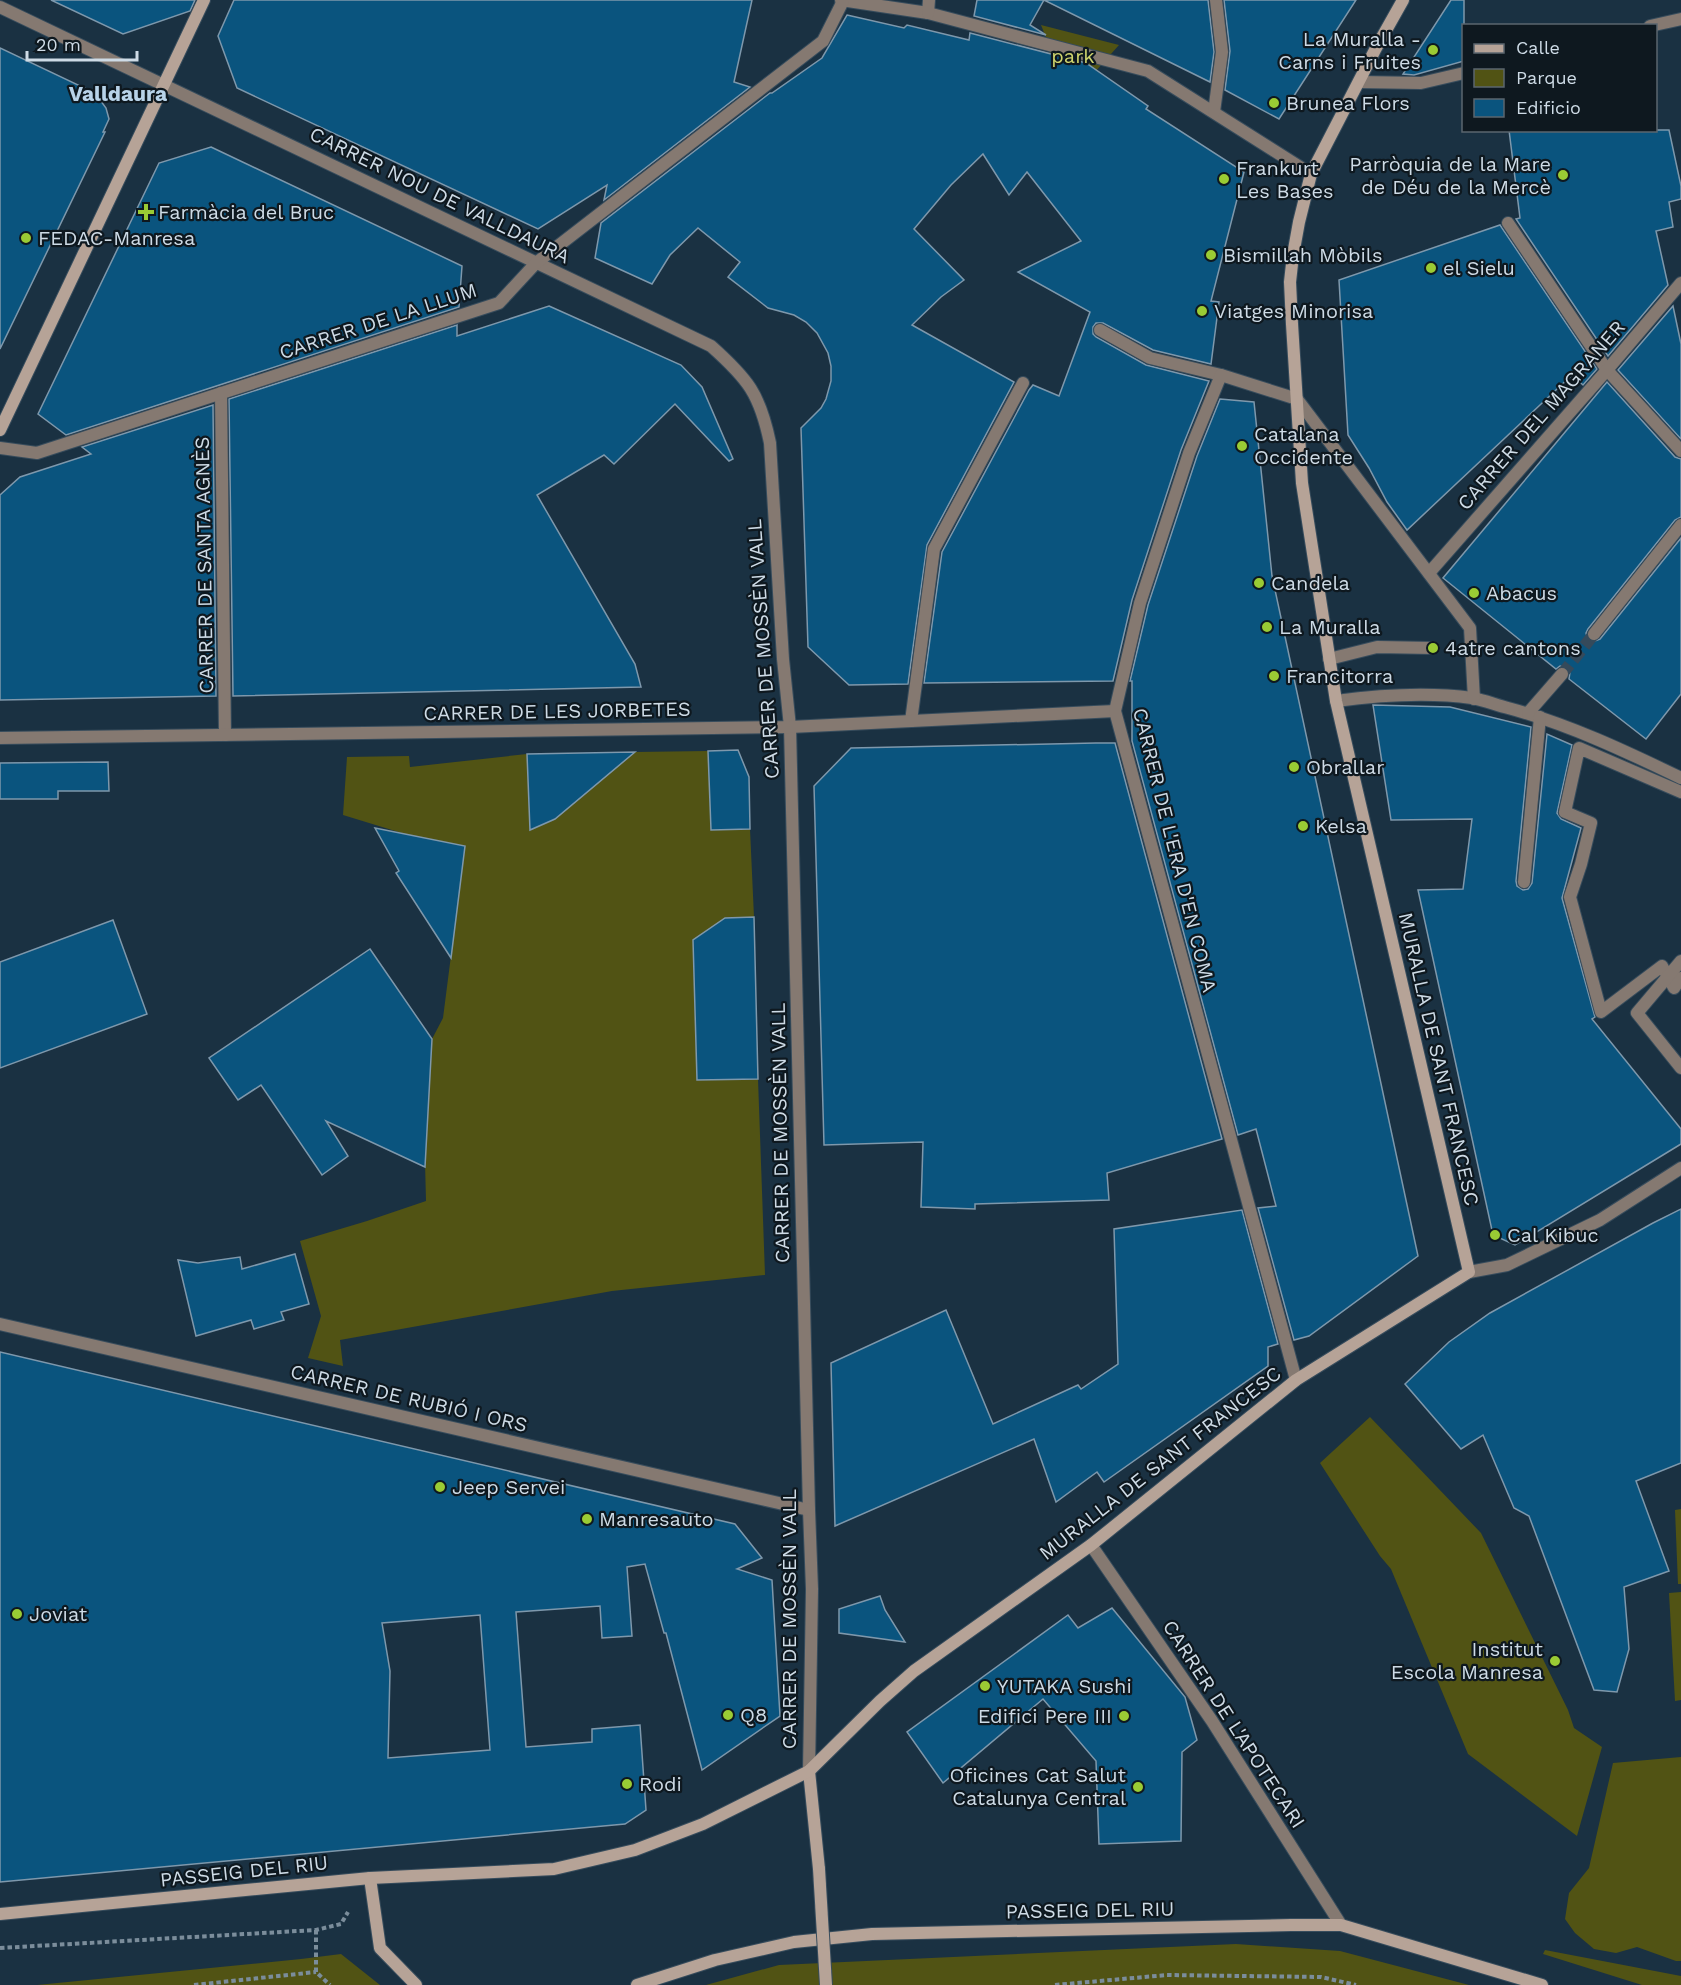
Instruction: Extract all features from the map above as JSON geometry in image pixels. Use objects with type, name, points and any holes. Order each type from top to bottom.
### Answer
[{"type":"street","points":[[0,430],[204,0]]},
{"type":"street","points":[[842,0],[927,13],[1148,71],[1311,174]]},
{"type":"street","name":"CARRER DE LA LLUM","points":[[0,448],[37,453],[499,303],[536,263],[823,41],[842,0]]},
{"type":"street","points":[[927,13],[930,0]]},
{"type":"street","points":[[1214,112],[1222,52],[1216,0]]},
{"type":"street","name":"MURALLA DE SANT FRANCESC","points":[[370,1878],[554,1869],[634,1851],[703,1824],[809,1771],[914,1671],[1091,1545],[1296,1380],[1468,1272],[1336,701],[1302,483],[1290,282],[1299,222],[1311,174],[1403,0]]},
{"type":"street","name":"CARRER NOU DE VALLDAURA","points":[[0,7],[711,346],[737,369],[752,389],[764,414],[770,443],[772,495]]},
{"type":"street","points":[[1657,24],[1681,18]]},
{"type":"street","points":[[1359,82],[1421,83],[1462,74]]},
{"type":"street","points":[[1508,223],[1607,370],[1681,451]]},
{"type":"street","name":"CARRER DEL MAGRANER","points":[[1429,573],[1681,283]]},
{"type":"street","points":[[1100,330],[1150,358],[1221,375],[1296,399],[1470,628],[1474,699]]},
{"type":"street","name":"CARRER DE L'ERA D'EN COMA","points":[[1221,375],[1189,453],[1140,603],[1115,711],[1296,1380]]},
{"type":"street","points":[[911,721],[934,549],[1023,383]]},
{"type":"street","name":"CARRER DE SANTA AGNÈS","points":[[221,393],[225,735]]},
{"type":"street","name":"CARRER DE MOSSÈN VALL","points":[[772,495],[790,727],[809,1510],[813,1589],[809,1771]]},
{"type":"street","points":[[1594,634],[1681,525]]},
{"type":"street","points":[[1329,659],[1377,647],[1433,648]]},
{"type":"street","points":[[1524,882],[1534,715],[1562,674]]},
{"type":"street","points":[[1336,701],[1425,694],[1474,699],[1534,715],[1608,743],[1681,778]]},
{"type":"street","name":"CARRER DE LES JORBETES","points":[[0,738],[790,727],[1115,711]]},
{"type":"street","points":[[1675,978],[1662,966],[1601,1012],[1570,897],[1591,823],[1564,812],[1579,748],[1681,792]]},
{"type":"street","points":[[1681,961],[1675,978],[1637,1013],[1681,1068]]},
{"type":"street","points":[[1468,1272],[1507,1265],[1600,1220],[1681,1168]]},
{"type":"street","name":"CARRER DE RUBIÓ I ORS","points":[[0,1324],[809,1510]]},
{"type":"street","name":"CARRER DE L'APOTECARI","points":[[1091,1545],[1212,1721],[1341,1925]]},
{"type":"street","points":[[809,1771],[819,1869],[826,1985]]},
{"type":"street","points":[[370,1878],[380,1948],[416,1985]]},
{"type":"street","name":"PASSEIG DEL RIU","points":[[0,1914],[370,1878]]},
{"type":"street","name":"PASSEIG DEL RIU","points":[[637,1985],[715,1960],[794,1942],[872,1934],[1291,1925],[1341,1925],[1542,1985]]},
{"type":"path","points":[[0,1948],[316,1930],[341,1924],[370,1878]]},
{"type":"path","points":[[316,1930],[316,1972],[330,1985]]},
{"type":"path","points":[[194,1985],[316,1972]]},
{"type":"path","points":[[1055,1985],[1167,1975],[1320,1977],[1356,1985]]},
{"type":"green space","name":"park","points":[[1041,25],[1119,45],[1086,82],[1050,74],[1049,45]]},
{"type":"green space","points":[[708,751],[711,829],[750,829],[754,917],[725,918],[693,940],[697,1080],[758,1079],[765,1275],[612,1291],[340,1340],[343,1366],[308,1358],[321,1316],[300,1241],[426,1201],[425,1162],[432,1039],[443,1018],[465,846],[405,834],[343,815],[347,757],[409,756],[410,767],[527,754],[530,830],[555,819],[635,752]]},
{"type":"green space","points":[[1370,1417],[1481,1533],[1568,1710],[1574,1728],[1602,1747],[1577,1836],[1468,1754],[1391,1569],[1380,1556],[1320,1463]]},
{"type":"green space","points":[[1681,1509],[1681,1584],[1678,1584],[1675,1510]]},
{"type":"green space","points":[[1681,1592],[1681,1700],[1675,1701],[1669,1593]]},
{"type":"green space","points":[[1681,1757],[1681,1961],[1637,1947],[1616,1953],[1594,1949],[1575,1933],[1565,1919],[1569,1893],[1589,1868],[1613,1763]]},
{"type":"green space","points":[[1236,1944],[1340,1951],[1469,1985],[706,1985],[779,1965]]},
{"type":"green space","points":[[1545,1950],[1681,1976],[1681,1985],[1642,1985],[1543,1954]]},
{"type":"green space","points":[[341,1954],[380,1985],[37,1985],[301,1959]]},
{"type":"building","points":[[51,0],[195,0],[190,11],[123,34]]},
{"type":"building","points":[[234,0],[752,0],[734,82],[750,87],[604,200],[607,185],[538,229],[237,88],[218,36]]},
{"type":"building","points":[[977,0],[1044,0],[1030,25],[1046,35],[974,16]]},
{"type":"building","points":[[1044,0],[1208,0],[1214,52],[1210,82]]},
{"type":"building","points":[[1224,0],[1356,0],[1279,119],[1225,90],[1230,51]]},
{"type":"building","points":[[1451,0],[1464,0],[1462,62],[1414,75],[1403,74]]},
{"type":"building","points":[[847,15],[904,28],[907,25],[969,40],[970,33],[1086,63],[1148,106],[1146,109],[1244,172],[1211,301],[1219,302],[1211,364],[1153,350],[1103,323],[1096,323],[1093,327],[1093,334],[1096,337],[1146,365],[1209,381],[1181,450],[1132,600],[1113,681],[924,683],[942,552],[1029,390],[1033,385],[1059,396],[1090,312],[1018,272],[1081,241],[1027,172],[1009,195],[983,154],[951,185],[914,229],[964,280],[941,297],[912,325],[1014,382],[927,545],[908,684],[849,685],[808,647],[801,428],[821,408],[831,381],[828,353],[817,333],[806,322],[794,315],[768,308],[728,277],[740,262],[698,228],[670,255],[652,284],[595,258],[601,223],[770,93],[822,58]]},
{"type":"building","name":"FEDAC-Manresa","points":[[0,48],[95,93],[106,108],[109,119],[103,132],[105,132],[0,349]]},
{"type":"building","points":[[1657,130],[1669,130],[1681,186],[1681,199],[1669,202],[1673,227],[1656,231],[1668,285],[1608,356],[1516,219],[1520,218],[1509,132],[1657,132]]},
{"type":"building","points":[[211,147],[462,266],[459,307],[66,435],[38,414],[159,163]]},
{"type":"building","points":[[1500,225],[1597,369],[1583,385],[1572,375],[1407,530],[1387,502],[1348,435],[1339,280]]},
{"type":"building","points":[[549,306],[681,365],[702,387],[733,459],[729,461],[675,404],[614,464],[604,455],[537,495],[635,664],[641,687],[233,696],[229,399],[457,325],[457,336]]},
{"type":"building","points":[[1673,306],[1681,344],[1681,439],[1618,370]]},
{"type":"building","points":[[1607,382],[1675,457],[1681,459],[1681,517],[1675,520],[1586,633],[1588,640],[1592,642],[1600,639],[1681,538],[1681,694],[1646,739],[1569,679],[1570,672],[1567,667],[1560,666],[1556,669],[1443,578]]},
{"type":"building","points":[[1220,399],[1254,402],[1272,576],[1418,1256],[1309,1336],[1294,1340],[1258,1208],[1276,1206],[1256,1129],[1238,1135],[1132,741],[1132,681],[1130,681],[1148,605],[1197,456]]},
{"type":"building","points":[[213,405],[216,696],[0,700],[0,495],[20,477],[91,454],[82,447]]},
{"type":"building","points":[[1373,705],[1450,707],[1531,727],[1516,881],[1517,886],[1523,890],[1528,889],[1532,883],[1547,734],[1572,745],[1557,813],[1561,819],[1581,828],[1562,898],[1595,1017],[1592,1019],[1681,1129],[1681,1144],[1515,1245],[1493,1235],[1418,890],[1463,889],[1472,819],[1391,820]]},
{"type":"building","points":[[1115,743],[1222,1139],[1107,1173],[1109,1200],[975,1204],[975,1209],[921,1207],[923,1142],[824,1145],[814,786],[851,748]]},
{"type":"building","points":[[738,750],[749,777],[750,829],[711,830],[708,751]]},
{"type":"building","points":[[635,752],[555,819],[530,830],[527,754]]},
{"type":"building","points":[[108,762],[109,791],[58,791],[58,799],[0,799],[0,763]]},
{"type":"building","points":[[375,828],[465,846],[451,958],[396,873],[399,871]]},
{"type":"building","points":[[754,917],[758,1079],[697,1080],[693,940],[725,918]]},
{"type":"building","points":[[113,920],[147,1014],[0,1068],[0,962]]},
{"type":"building","points":[[370,949],[432,1039],[425,1167],[326,1121],[348,1156],[322,1175],[261,1085],[238,1100],[209,1058]]},
{"type":"building","points":[[1681,1209],[1681,1463],[1636,1481],[1669,1571],[1624,1587],[1629,1649],[1617,1692],[1594,1690],[1529,1516],[1514,1508],[1483,1435],[1461,1449],[1405,1384],[1449,1342],[1490,1313]]},
{"type":"building","points":[[1242,1210],[1278,1344],[1268,1347],[1268,1366],[1104,1482],[1097,1472],[1056,1502],[1034,1439],[835,1526],[831,1363],[946,1310],[993,1424],[1078,1385],[1081,1389],[1118,1364],[1114,1229]]},
{"type":"building","points":[[295,1254],[309,1304],[281,1312],[284,1320],[254,1329],[251,1320],[196,1336],[178,1260],[198,1263],[240,1257],[242,1269]]},
{"type":"building","points":[[0,1352],[735,1524],[762,1558],[737,1569],[772,1580],[780,1716],[702,1770],[666,1633],[664,1633],[645,1564],[627,1567],[632,1636],[602,1638],[600,1606],[516,1612],[526,1747],[592,1742],[592,1729],[640,1725],[646,1810],[625,1824],[0,1882]],"holes":[[[480,1615],[490,1750],[388,1758],[390,1671],[382,1623]]]},
{"type":"building","points":[[880,1596],[885,1610],[905,1642],[839,1633],[839,1609]]},
{"type":"building","name":"Edifici Pere III","points":[[1112,1608],[1185,1697],[1197,1740],[1182,1752],[1181,1841],[1099,1844],[1096,1761],[1043,1699],[943,1783],[907,1732],[1068,1615],[1078,1628]]},
{"type":"tunnel","points":[[1562,674],[1594,634]]},
{"type":"place","name":"La Muralla - Carns i Fruites","points":[[1433,50]]},
{"type":"place","name":"Brunea Flors","points":[[1274,103]]},
{"type":"place","name":"Parròquia de la Mare de Déu de la Mercè","points":[[1563,175]]},
{"type":"place","name":"Frankurt Les Bases","points":[[1224,179]]},
{"type":"place","name":"Farmàcia del Bruc","points":[[146,212]]},
{"type":"place","name":"FEDAC-Manresa","points":[[26,238]]},
{"type":"place","name":"Bismillah Mòbils","points":[[1211,255]]},
{"type":"place","name":"el Sielu","points":[[1431,268]]},
{"type":"place","name":"Viatges Minorisa","points":[[1202,311]]},
{"type":"place","name":"Catalana Occidente","points":[[1242,446]]},
{"type":"place","name":"Candela","points":[[1259,583]]},
{"type":"place","name":"Abacus","points":[[1474,593]]},
{"type":"place","name":"La Muralla","points":[[1267,627]]},
{"type":"place","name":"4atre cantons","points":[[1433,648]]},
{"type":"place","name":"Francitorra","points":[[1274,676]]},
{"type":"place","name":"Obrallar","points":[[1294,767]]},
{"type":"place","name":"Kelsa","points":[[1303,826]]},
{"type":"place","name":"Cal Kibuc","points":[[1495,1235]]},
{"type":"place","name":"Jeep Servei","points":[[440,1487]]},
{"type":"place","name":"Manresauto","points":[[587,1519]]},
{"type":"place","name":"Joviat","points":[[17,1614]]},
{"type":"place","name":"Institut Escola Manresa","points":[[1555,1661]]},
{"type":"place","name":"YUTAKA Sushi","points":[[985,1686]]},
{"type":"place","name":"Q8","points":[[728,1715]]},
{"type":"place","name":"Edifici Pere III","points":[[1124,1716]]},
{"type":"place","name":"Rodi","points":[[627,1784]]},
{"type":"place","name":"Oficines Cat Salut Catalunya Central","points":[[1138,1787]]},
{"type":"district","name":"Valldaura","points":[[118,94]]}]
